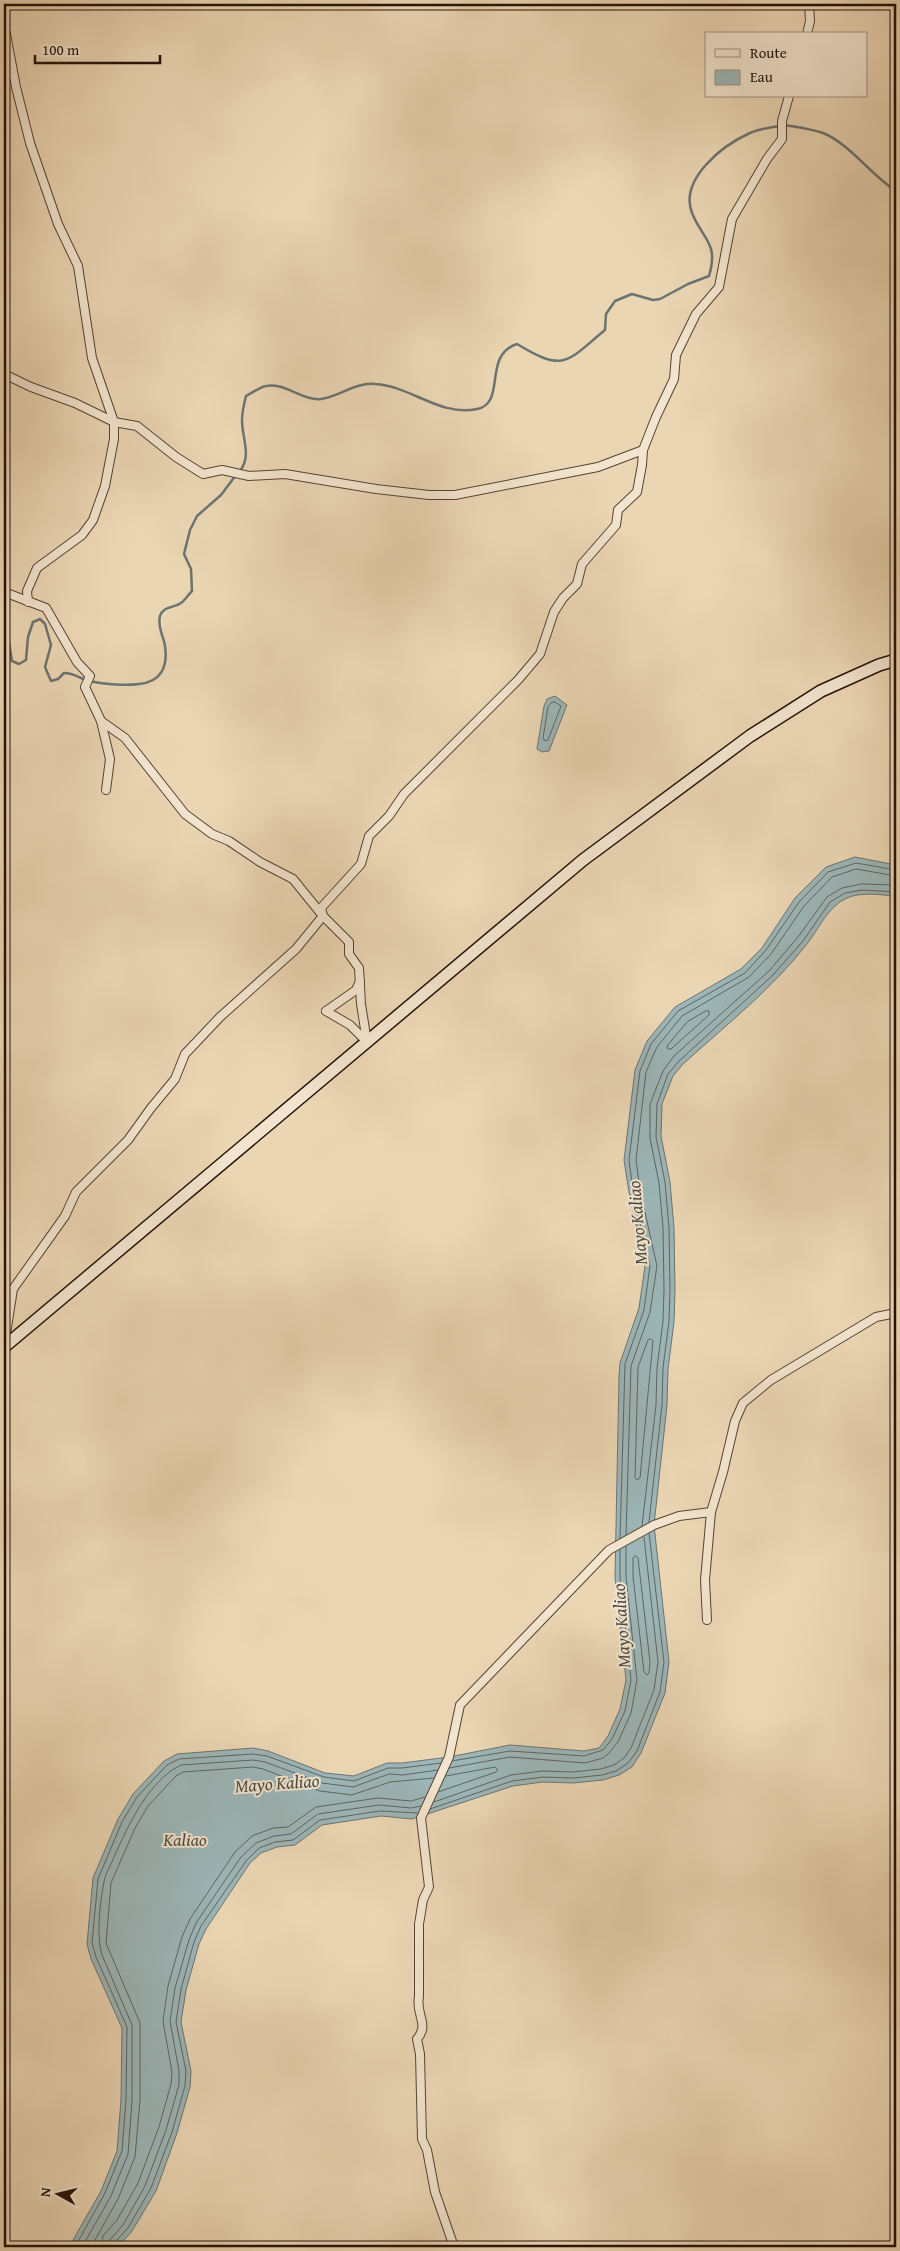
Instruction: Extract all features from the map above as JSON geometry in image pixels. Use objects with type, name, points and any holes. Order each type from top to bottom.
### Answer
[{"type":"main road","points":[[4,1347],[583,860],[750,736],[821,691],[879,665],[896,660]]},
{"type":"street","points":[[807,32],[810,21],[809,4]]},
{"type":"street","points":[[4,24],[16,87],[30,143],[58,224],[78,266],[92,358],[114,422],[114,439],[105,486],[93,520],[82,535],[37,568],[27,591],[28,602]]},
{"type":"street","points":[[4,1347],[13,1288],[65,1216],[76,1192],[128,1140],[175,1079],[185,1054],[220,1017],[296,949],[323,916],[322,908],[361,864],[369,836],[389,816],[404,794],[518,680],[540,654],[554,612],[562,598],[577,584],[582,564],[616,525],[618,510],[637,492],[643,450],[674,379],[676,355],[696,314],[719,287],[732,219],[767,159],[782,139],[782,121],[788,98]]},
{"type":"street","points":[[4,374],[31,387],[75,403],[114,422],[137,426],[176,457],[203,474],[222,470],[250,476],[285,474],[429,495],[455,495],[598,468],[643,450]]},
{"type":"street","points":[[4,592],[46,608],[77,662],[90,676],[85,687],[101,721],[110,759],[106,790]]},
{"type":"street","points":[[101,721],[125,738],[185,814],[212,834],[229,841],[260,862],[293,879],[323,916],[349,942],[348,954],[359,968],[361,1004],[367,1042]]},
{"type":"street","points":[[361,980],[356,990],[326,1010],[350,1025],[367,1042]]},
{"type":"street","points":[[707,1620],[706,1580],[710,1512],[723,1472],[735,1421],[743,1404],[771,1380],[876,1317],[896,1313]]},
{"type":"street","points":[[454,2247],[434,2192],[427,2150],[422,2139],[420,2054],[417,2039],[422,2034],[424,2026],[417,2006],[419,1997],[419,1924],[423,1900],[429,1887],[421,1818],[449,1757],[458,1709],[492,1669],[609,1550],[654,1525],[678,1516],[710,1512]]},
{"type":"water","points":[[555,696],[567,705],[549,751],[542,752],[537,749],[544,706],[547,699]]},
{"type":"water","name":"Kaliao","points":[[855,857],[896,865],[896,897],[878,894],[858,895],[847,898],[834,906],[807,944],[779,976],[748,1007],[683,1064],[673,1076],[662,1104],[661,1136],[670,1182],[674,1228],[675,1290],[674,1322],[668,1369],[667,1405],[654,1525],[669,1662],[665,1693],[641,1753],[632,1767],[619,1775],[603,1780],[573,1783],[543,1782],[513,1786],[412,1819],[381,1816],[322,1825],[295,1845],[277,1847],[261,1853],[250,1863],[206,1929],[199,1944],[186,1990],[181,2022],[191,2071],[190,2087],[177,2133],[156,2191],[132,2231],[118,2247],[69,2247],[101,2191],[117,2151],[121,2100],[122,2028],[91,1959],[87,1944],[93,1878],[118,1819],[133,1794],[164,1761],[177,1754],[253,1748],[268,1751],[325,1773],[354,1776],[387,1763],[449,1757],[510,1745],[584,1751],[599,1748],[608,1736],[620,1709],[626,1680],[615,1577],[620,1363],[639,1308],[645,1266],[624,1160],[635,1070],[647,1041],[675,1007],[741,969],[762,948],[795,898],[826,867]]},
{"type":"waterway","points":[[785,125],[823,133],[833,138],[896,191]]},
{"type":"waterway","points":[[240,471],[244,465],[246,453],[242,427],[246,396],[261,388],[273,385],[307,397],[321,399],[361,385],[375,384],[401,390],[451,409],[477,409],[486,405],[491,398],[500,358],[506,350],[517,344],[546,359],[564,360],[582,350],[605,330],[606,314],[615,301],[632,294],[653,300],[660,299],[688,284],[709,276],[712,265],[711,249],[692,213],[690,200],[692,188],[706,165],[739,138],[753,132],[779,126]]},
{"type":"waterway","points":[[4,631],[7,631],[12,661],[19,664],[26,660],[28,637],[33,622],[40,619],[45,624],[51,645],[45,667],[51,681],[58,679],[64,673],[73,674],[91,681],[133,685],[147,683],[158,677],[164,667],[166,654],[159,624],[161,613],[181,603],[192,591],[191,569],[184,554],[190,530],[197,516],[221,495],[236,475]]},
{"type":"water label","name":"Mayo Kaliao","points":[[637,1223]]},
{"type":"water label","name":"Mayo Kaliao","points":[[621,1626]]},
{"type":"water label","name":"Mayo Kaliao","points":[[277,1783]]}]
